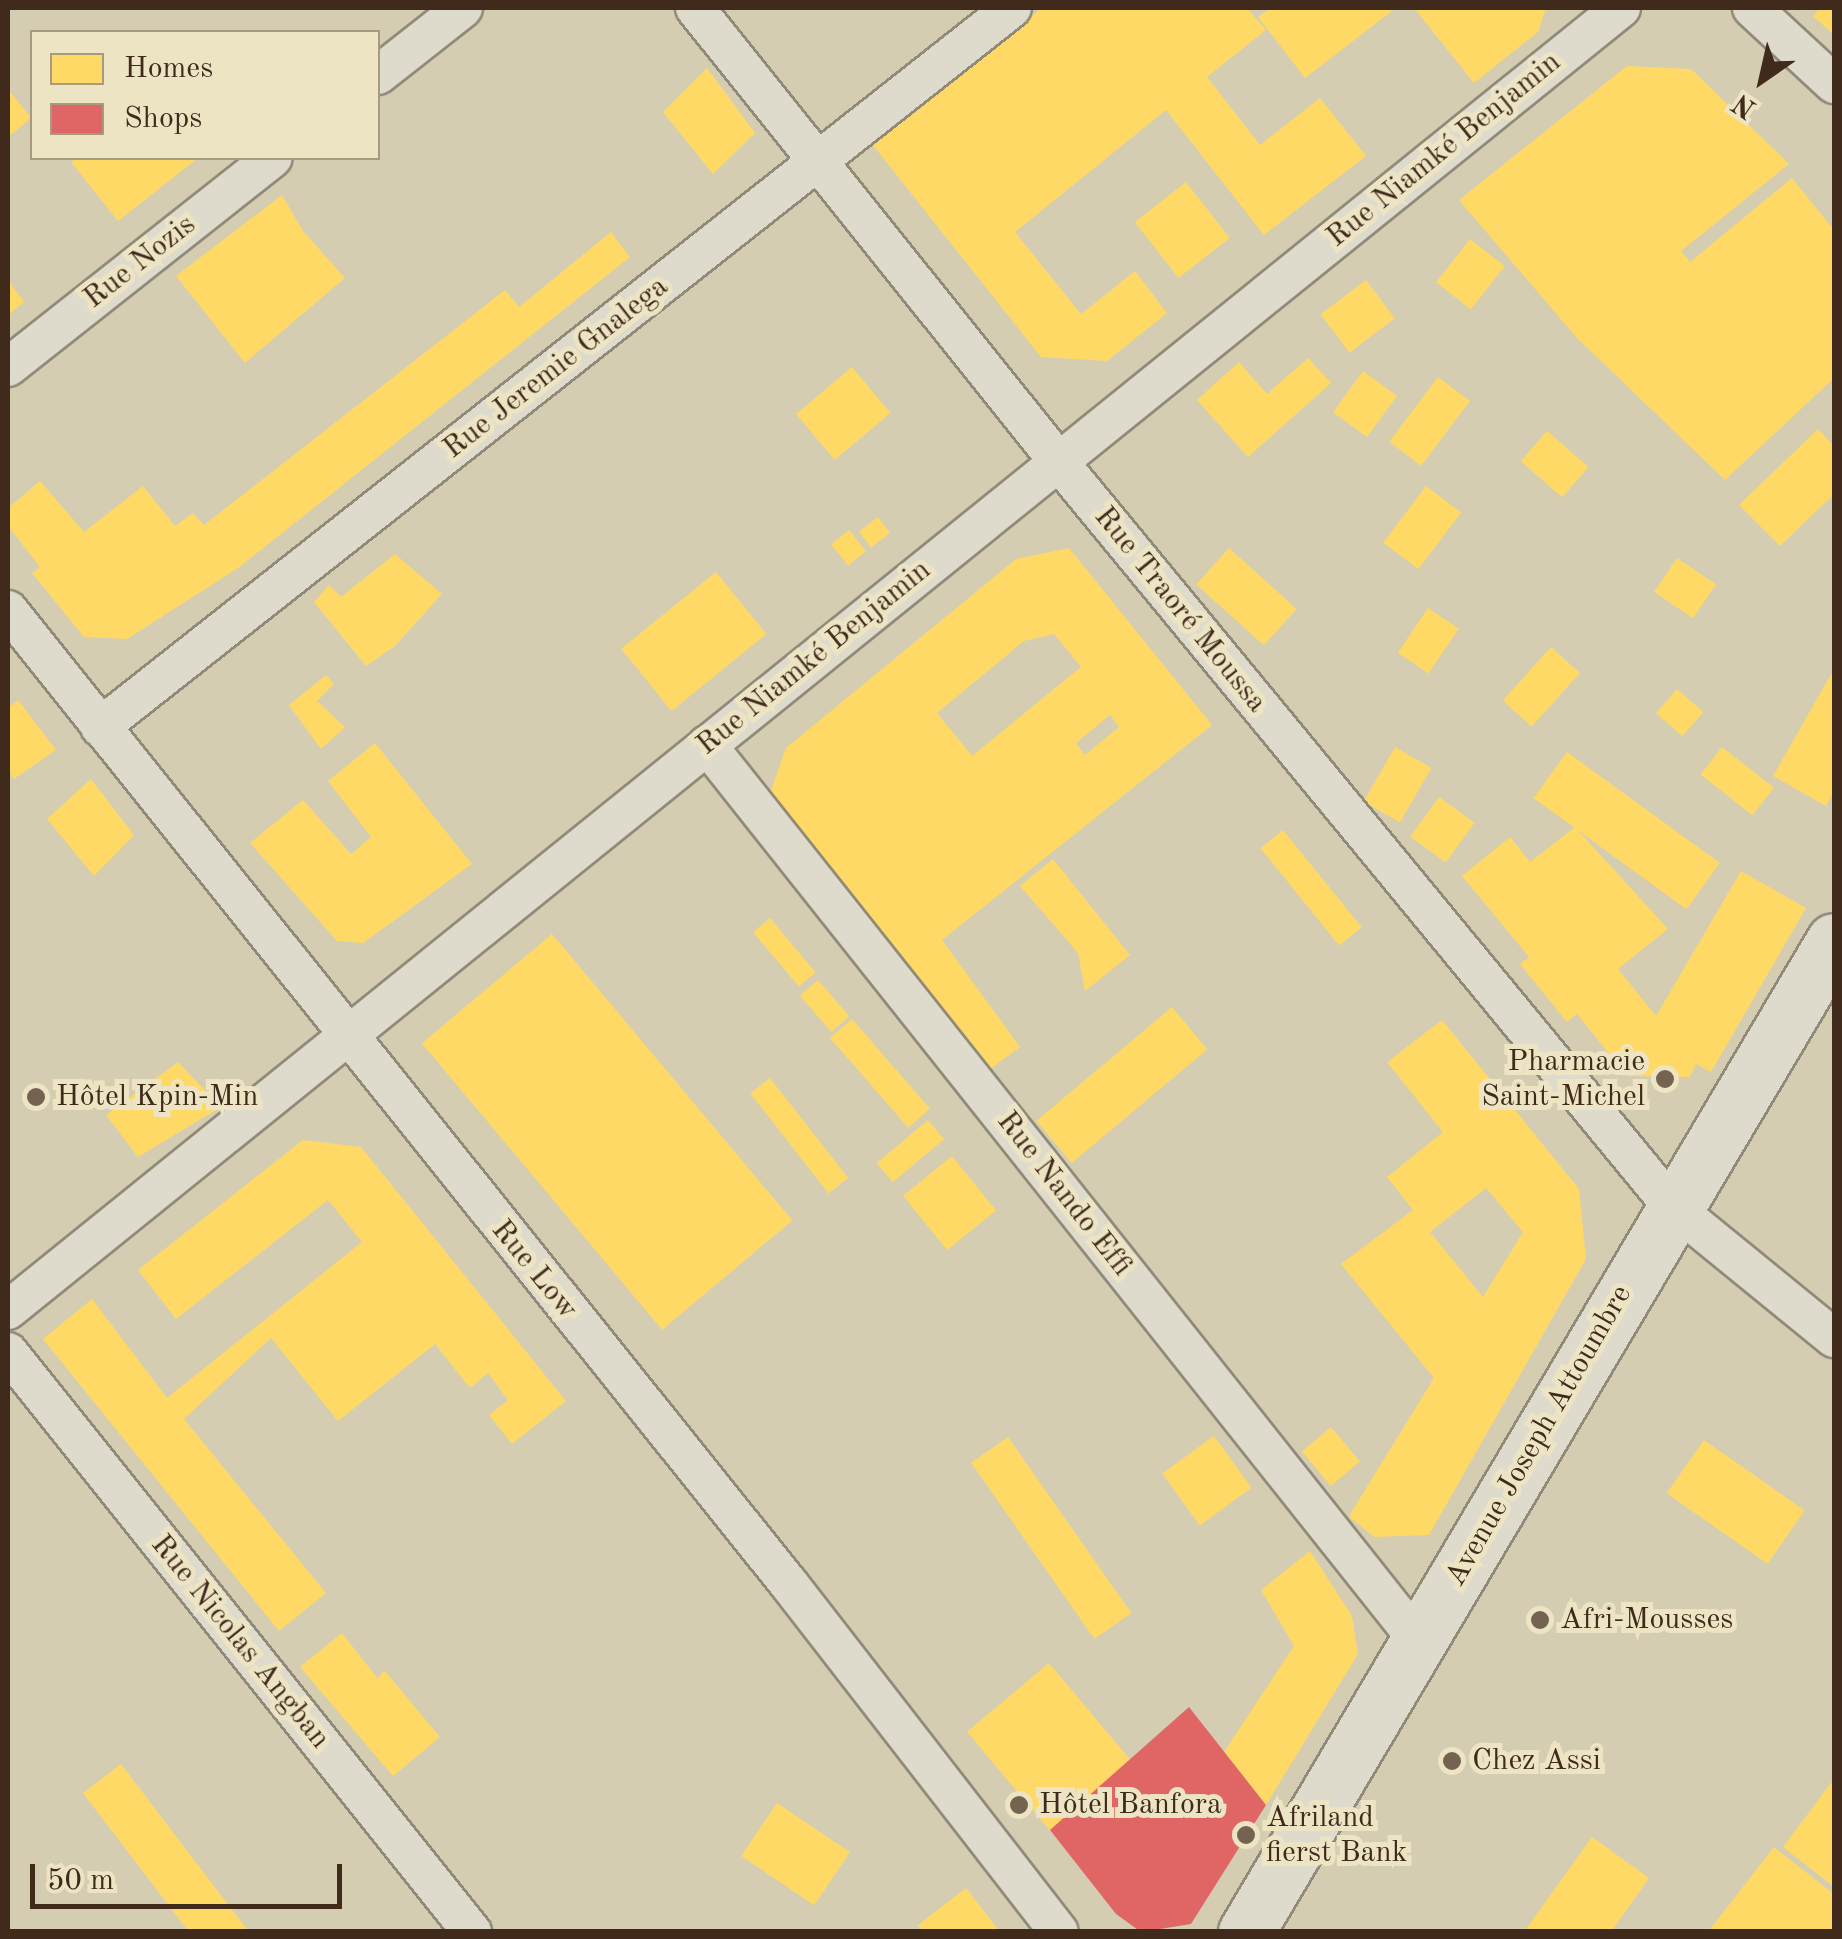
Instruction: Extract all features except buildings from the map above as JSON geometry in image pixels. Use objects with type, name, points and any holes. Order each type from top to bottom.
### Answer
[{"type":"street","points":[[380,73],[464,8]]},
{"type":"street","name":"Rue Traoré Moussa","points":[[696,8],[1058,461],[1672,1206],[1834,1338]]},
{"type":"street","name":"Rue Jeremie Gnalega","points":[[100,727],[1012,8]]},
{"type":"street","name":"Rue Niamké Benjamin","points":[[8,1310],[1621,8]]},
{"type":"street","points":[[1752,8],[1834,84]]},
{"type":"street","name":"Rue Nozis","points":[[8,367],[270,160]]},
{"type":"street","name":"Rue Low","points":[[8,610],[345,1038],[789,1584],[1059,1932]]},
{"type":"street","name":"Rue Nando Effi","points":[[707,745],[1420,1643]]},
{"type":"street","name":"Avenue Joseph Attoumbre","points":[[1246,1932],[1420,1643],[1672,1206],[1834,941]]},
{"type":"street","name":"Rue Nicolas Angban","points":[[8,1352],[472,1932]]},
{"type":"place","name":"Pharmacie Saint-Michel","points":[[1665,1079]]},
{"type":"place","name":"Hôtel Kpin-Min","points":[[36,1097]]},
{"type":"place","name":"Afri-Mousses","points":[[1540,1620]]},
{"type":"place","name":"Chez Assi","points":[[1452,1761]]},
{"type":"place","name":"Hôtel Banfora","points":[[1019,1805]]},
{"type":"place","name":"Afriland fierst Bank","points":[[1246,1835]]}]
